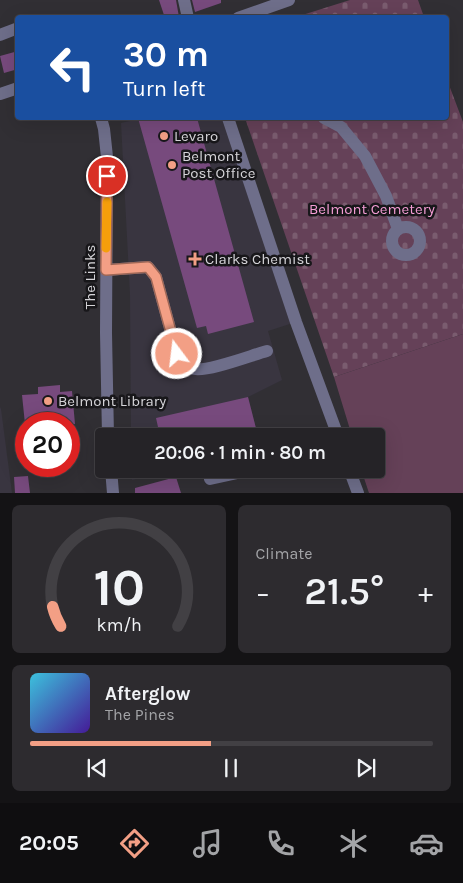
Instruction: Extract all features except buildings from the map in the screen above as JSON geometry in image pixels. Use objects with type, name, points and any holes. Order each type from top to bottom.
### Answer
[{"type":"street","points":[[184,0],[187,15]]},
{"type":"street","points":[[246,15],[289,0]]},
{"type":"street","points":[[0,35],[15,29]]},
{"type":"street","points":[[0,94],[15,89]]},
{"type":"street","name":"The Links","points":[[102,120],[107,157],[106,333],[108,428]]},
{"type":"street","points":[[229,120],[296,322],[335,428]]},
{"type":"street","points":[[328,120],[341,126],[365,156],[386,196],[398,230]]},
{"type":"street","points":[[106,270],[148,267],[156,277],[177,354],[184,363],[195,369],[212,367],[267,351]]},
{"type":"street","points":[[112,478],[113,493]]},
{"type":"street","points":[[210,479],[214,478]]},
{"type":"street","points":[[352,478],[358,493]]},
{"type":"shaded area","points":[[134,120],[229,120],[296,322],[268,331],[282,380],[248,397],[256,428],[131,428],[130,294],[121,123]]},
{"type":"shaded area","points":[[0,407],[1,409],[12,493],[0,493]]},
{"type":"green space","points":[[350,0],[418,0],[423,15],[302,15]]},
{"type":"green space","name":"Belmont Cemetery","points":[[449,85],[463,122],[463,334],[334,377],[246,120],[449,120]]},
{"type":"green space","points":[[463,334],[463,493],[369,493],[364,478],[385,478],[385,428],[350,428],[334,377]]},
{"type":"slow traffic","points":[[106,248],[107,202]]},
{"type":"place","name":"Levaro","points":[[164,136]]},
{"type":"place","name":"Belmont Post Office","points":[[172,165]]},
{"type":"place","name":"Clarks Chemist","points":[[195,259]]},
{"type":"place","name":"Belmont Library","points":[[48,401]]},
{"type":"route","points":[[107,176],[106,270],[148,267],[156,277],[177,354]]}]
